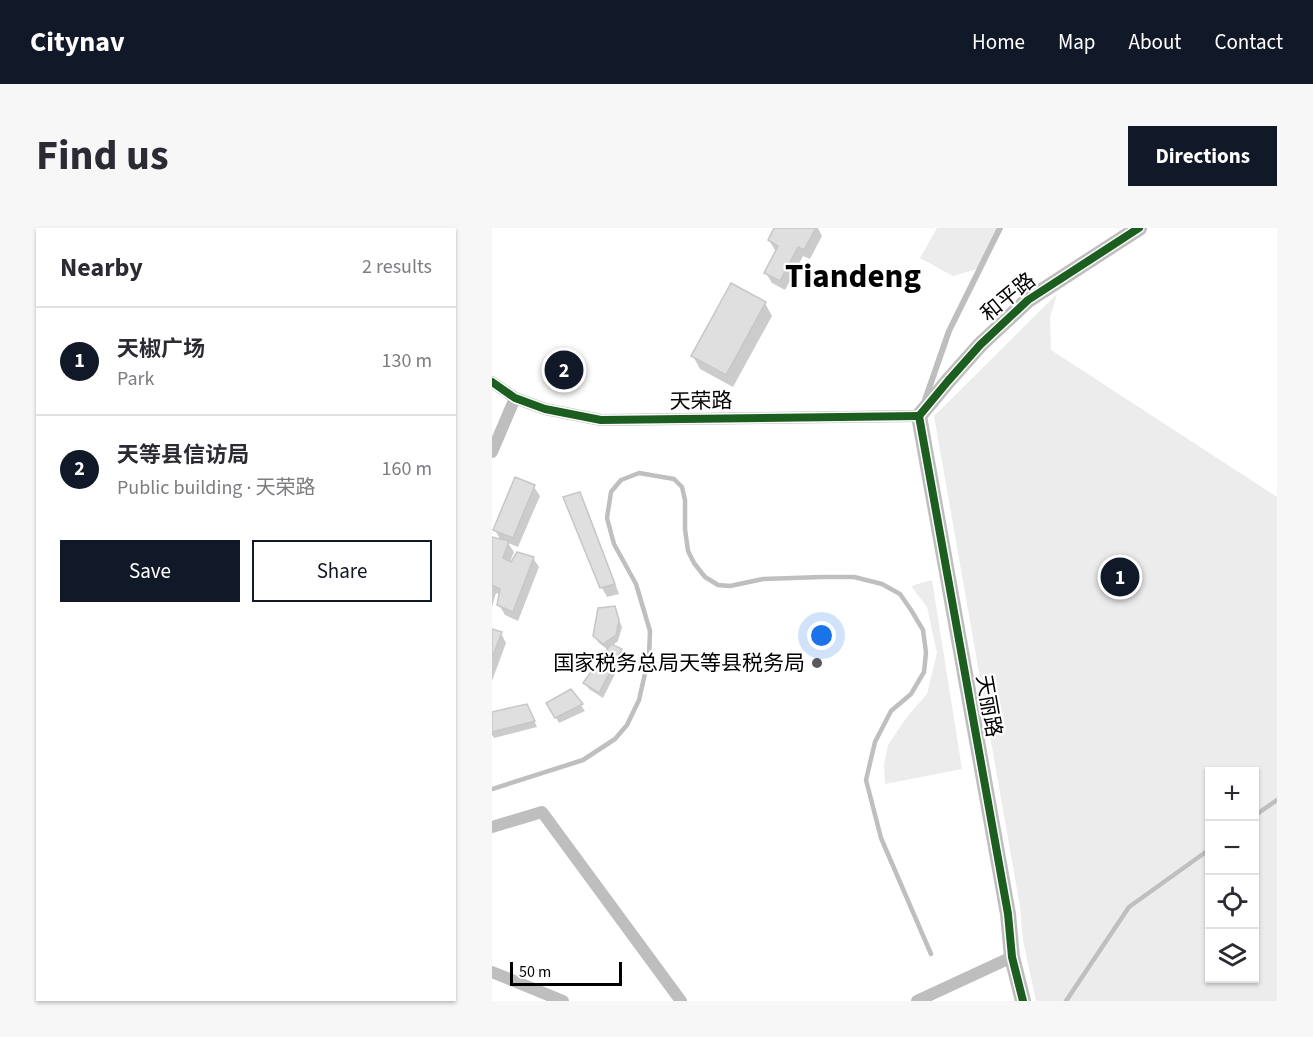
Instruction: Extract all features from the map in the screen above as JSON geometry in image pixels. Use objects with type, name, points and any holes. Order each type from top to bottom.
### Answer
[{"type":"street","name":"和平路","points":[[919,416],[980,345],[1028,300],[1139,228]]},
{"type":"street","name":"天荣路","points":[[492,382],[515,398],[544,409],[601,420],[919,416]]},
{"type":"street","points":[[492,452],[515,398]]},
{"type":"street","name":"天丽路","points":[[919,416],[1008,914],[1012,957],[1023,1001]]},
{"type":"street","points":[[492,827],[542,812],[681,1001]]},
{"type":"street","points":[[917,1001],[1012,957]]},
{"type":"street","points":[[492,972],[563,1001]]},
{"type":"lane","points":[[919,416],[949,331],[1000,228]]},
{"type":"shaded area","points":[[937,228],[999,228],[977,269],[953,276],[920,258]]},
{"type":"shaded area","points":[[1057,294],[1050,317],[1051,350],[1277,497],[1277,1001],[1036,1001],[1023,940],[1020,907],[934,416]]},
{"type":"shaded area","points":[[932,580],[962,769],[885,784],[884,765],[888,745],[907,717],[927,694],[937,653],[927,607],[911,586]]},
{"type":"building","points":[[774,228],[816,228],[804,250],[798,247],[780,281],[764,273],[778,246],[768,240]]},
{"type":"building","points":[[731,283],[766,302],[726,375],[691,356]]},
{"type":"building","points":[[515,477],[535,485],[513,538],[493,530]]},
{"type":"building","points":[[580,492],[615,584],[600,588],[563,497]]},
{"type":"building","points":[[492,537],[509,541],[503,558],[511,562],[517,552],[534,557],[513,612],[497,605],[500,589],[492,585]]},
{"type":"building","points":[[615,606],[619,620],[616,635],[603,644],[593,636],[598,608]]},
{"type":"building","points":[[492,629],[502,632],[492,658]]},
{"type":"building","points":[[611,644],[622,649],[599,693],[583,683]]},
{"type":"building","points":[[571,689],[583,704],[555,718],[546,703]]},
{"type":"building","points":[[527,704],[535,721],[492,732],[492,712]]},
{"type":"waterway","points":[[492,789],[583,760],[615,739],[627,725],[639,700],[649,656],[650,631],[636,584],[614,544],[607,518],[611,492],[621,480],[639,473],[674,479],[682,487],[685,500],[688,551],[705,577],[718,585],[730,586],[763,579],[854,577],[882,584],[900,594],[923,630],[926,653],[924,672],[911,694],[891,711],[875,742],[866,780],[881,838],[931,954]]},
{"type":"waterway","points":[[1259,813],[1277,800]]},
{"type":"waterway","points":[[1066,1001],[1129,907],[1205,853]]},
{"type":"cycle path","points":[[919,416],[980,345],[1028,300],[1139,228]]},
{"type":"cycle path","points":[[492,382],[515,398],[545,409],[601,420],[919,416]]},
{"type":"cycle path","points":[[919,416],[1008,914],[1012,957],[1023,1001]]},
{"type":"place","name":"天等县信访局","points":[[564,370]]},
{"type":"place","name":"天椒广场","points":[[1120,577]]},
{"type":"place","name":"国家税务总局天等县税务局","points":[[817,663]]},
{"type":"district","name":"Tiandeng","points":[[853,276]]}]
